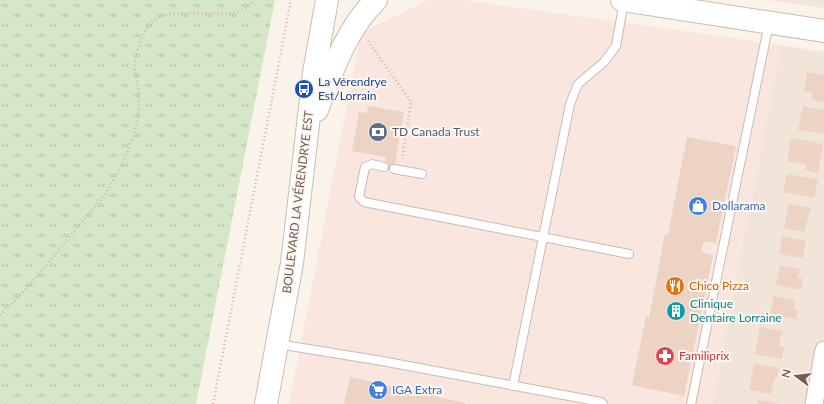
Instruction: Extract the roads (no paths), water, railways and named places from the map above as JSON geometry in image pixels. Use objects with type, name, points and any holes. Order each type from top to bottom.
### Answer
[{"type":"street","name":"BOULEVARD LA VÉRENDRYE EST","points":[[266,404],[296,236],[314,73],[327,0]]},
{"type":"street","points":[[308,131],[335,65],[356,24],[376,0]]},
{"type":"street","points":[[623,0],[824,30]]},
{"type":"street","points":[[814,404],[824,350]]},
{"type":"lane","points":[[512,386],[570,104],[578,84],[604,62],[616,46],[623,0]]},
{"type":"lane","points":[[691,404],[769,22]]},
{"type":"lane","points":[[384,167],[372,164],[365,166],[359,197],[364,202],[629,254]]},
{"type":"lane","points":[[397,169],[422,174]]},
{"type":"lane","points":[[277,344],[382,361],[601,402],[603,404]]},
{"type":"place","name":"La Vérendrye Est/Lorrain","points":[[304,89]]},
{"type":"place","name":"TD Canada Trust","points":[[378,132]]},
{"type":"place","name":"Dollarama","points":[[698,206]]},
{"type":"place","name":"Chico Pizza","points":[[675,286]]},
{"type":"place","name":"Clinique Dentaire Lorraine","points":[[676,311]]},
{"type":"place","name":"Familiprix","points":[[665,356]]},
{"type":"place","name":"IGA Extra","points":[[378,390]]}]
